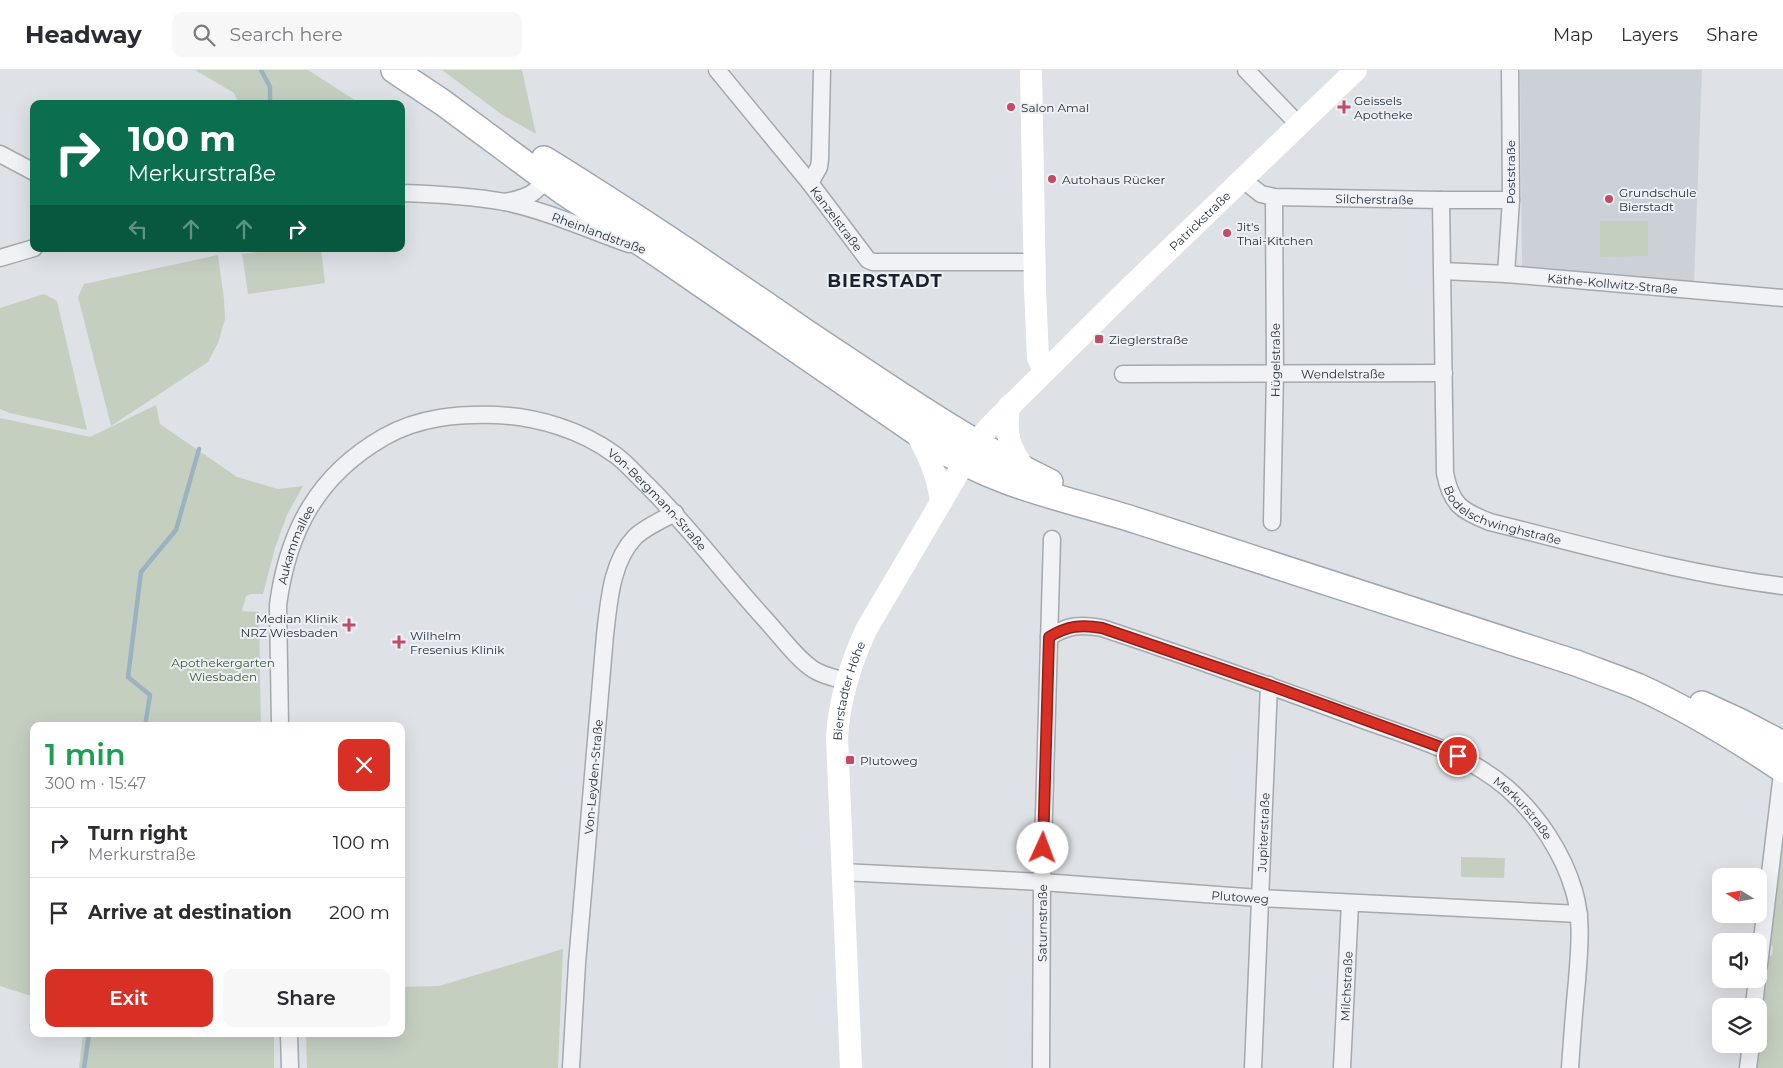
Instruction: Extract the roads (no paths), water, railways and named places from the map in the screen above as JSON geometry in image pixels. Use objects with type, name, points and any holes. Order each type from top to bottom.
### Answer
[{"type":"main road","points":[[394,70],[558,181],[659,255],[942,450],[971,453],[1026,471],[1114,513]]},
{"type":"main road","points":[[1031,70],[1038,358],[1044,371]]},
{"type":"main road","name":"Patrickstraße","points":[[1044,371],[1356,70]]},
{"type":"main road","points":[[558,181],[712,268],[888,387],[971,453],[990,475],[1020,486],[1114,513],[1576,663],[1637,686],[1703,705],[1739,720],[1783,744]]},
{"type":"main road","name":"Bierstadter Höhe","points":[[851,1068],[837,738],[840,708],[846,681],[853,658],[866,630],[971,453],[1009,406],[1044,371]]},
{"type":"main road","points":[[1009,406],[1009,443],[1014,455],[1026,471]]},
{"type":"main road","points":[[915,431],[932,465],[941,502]]},
{"type":"main road","points":[[1637,686],[1756,751],[1783,770]]},
{"type":"street","points":[[717,70],[810,183]]},
{"type":"street","name":"Kanzelstraße","points":[[822,70],[820,158],[818,168],[810,183],[868,260],[873,262],[1035,262]]},
{"type":"street","points":[[1246,70],[1299,125]]},
{"type":"street","name":"Poststraße","points":[[1506,274],[1511,200],[1510,70]]},
{"type":"street","points":[[0,154],[30,170]]},
{"type":"street","name":"Silcherstraße","points":[[1242,179],[1261,194],[1274,197],[1511,200]]},
{"type":"street","name":"Rheinlandstraße","points":[[505,202],[521,199],[558,181]]},
{"type":"street","name":"Rheinlandstraße","points":[[538,212],[554,205],[558,181]]},
{"type":"street","name":"Rheinlandstraße","points":[[405,193],[505,202],[659,255]]},
{"type":"street","name":"Hügelstraße","points":[[1272,522],[1275,373],[1274,197]]},
{"type":"street","name":"Bodelschwinghstraße","points":[[1441,200],[1445,473],[1449,491],[1459,506],[1470,514],[1490,522],[1654,562],[1738,580],[1783,586]]},
{"type":"street","points":[[0,258],[30,249]]},
{"type":"street","name":"Käthe-Kollwitz-Straße","points":[[1443,271],[1506,274],[1783,298]]},
{"type":"street","name":"Wendelstraße","points":[[1122,374],[1444,373]]},
{"type":"street","name":"Von-Bergmann-Straße","points":[[420,421],[452,416],[487,415],[528,418],[552,424],[588,438],[614,454],[675,513],[752,605],[802,660],[817,672],[846,681]]},
{"type":"street","name":"Aukammallee","points":[[280,722],[278,605],[287,561],[300,525],[309,507],[327,481],[340,469],[371,445],[394,432],[420,421]]},
{"type":"street","name":"Von-Leyden-Straße","points":[[571,1068],[577,963],[610,593],[621,557],[636,536],[675,513]]},
{"type":"street","name":"Saturnstraße","points":[[1041,1068],[1042,882],[1052,539]]},
{"type":"street","name":"Merkurstraße","points":[[1049,637],[1059,631],[1080,625],[1102,628],[1269,685],[1446,749],[1482,769],[1508,789],[1538,820],[1563,862],[1575,893],[1579,914],[1580,942],[1570,1068]]},
{"type":"street","name":"Jupiterstraße","points":[[1253,1068],[1269,685]]},
{"type":"street","points":[[1763,933],[1779,820],[1783,766]]},
{"type":"street","name":"Plutoweg","points":[[842,872],[1042,882],[1259,898],[1579,914]]},
{"type":"street","name":"Milchstraße","points":[[1342,1068],[1350,903]]},
{"type":"street","points":[[288,1037],[290,1068]]},
{"type":"street","points":[[1748,1068],[1749,1053]]},
{"type":"waterway","points":[[261,70],[270,87],[270,100]]},
{"type":"waterway","points":[[146,722],[150,695],[128,677],[141,572],[176,530],[199,449]]},
{"type":"waterway","points":[[84,1068],[89,1037]]},
{"type":"place","name":"Salon Amal","points":[[1011,107]]},
{"type":"place","name":"Geissels Apotheke","points":[[1344,107]]},
{"type":"place","name":"Autohaus Rücker","points":[[1052,179]]},
{"type":"place","name":"Grundschule Bierstadt","points":[[1609,199]]},
{"type":"place","name":"Jit's Thai-Kitchen","points":[[1227,233]]},
{"type":"place","name":"Zieglerstraße","points":[[1099,339]]},
{"type":"place","name":"Median Klinik NRZ Wiesbaden","points":[[349,625]]},
{"type":"place","name":"Wilhelm Fresenius Klinik","points":[[399,642]]},
{"type":"place","name":"Plutoweg","points":[[850,760]]},
{"type":"district","name":"BIERSTADT","points":[[885,281]]},
{"type":"park label","name":"Apothekergarten Wiesbaden","points":[[223,669]]}]
